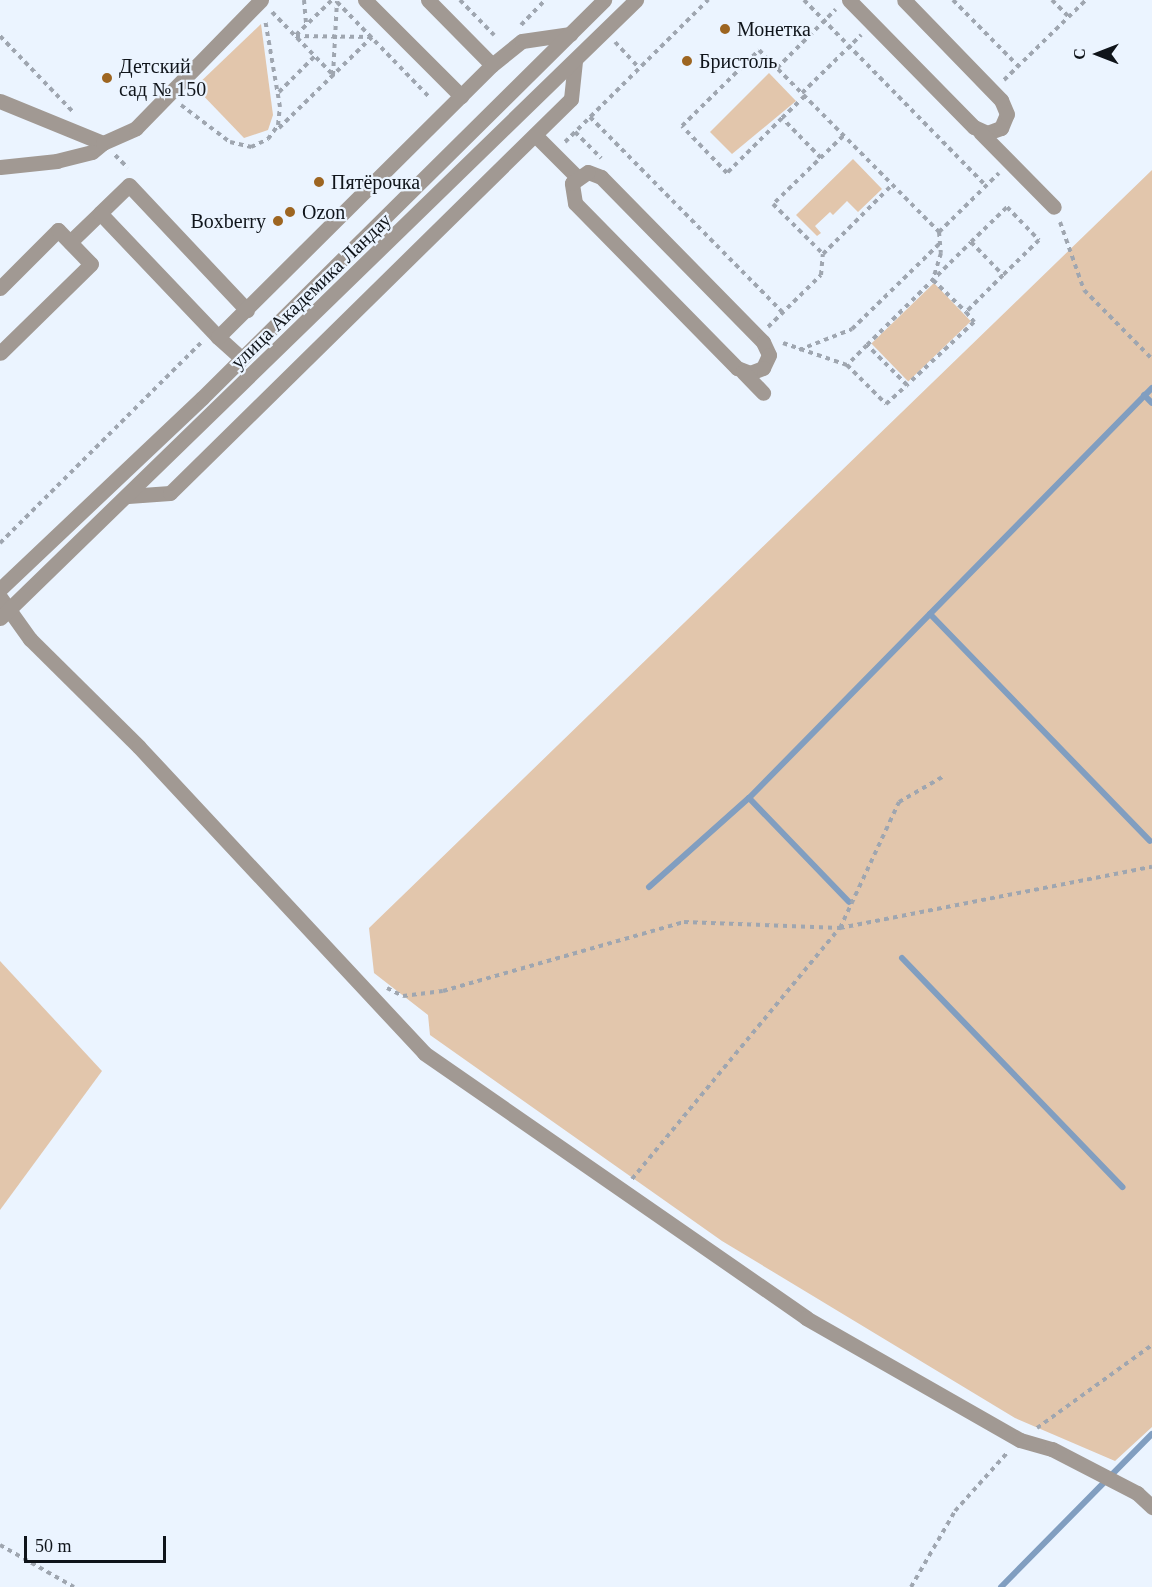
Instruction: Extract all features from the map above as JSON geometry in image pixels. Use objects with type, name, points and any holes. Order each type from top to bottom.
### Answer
[{"type":"street","points":[[0,167],[57,160],[92,152],[103,143],[136,128],[261,0]]},
{"type":"street","points":[[365,0],[461,96]]},
{"type":"street","points":[[428,0],[492,65]]},
{"type":"street","name":"улица Академика Ландау","points":[[0,589],[604,0]]},
{"type":"street","name":"улица Академика Ландау","points":[[4,607],[128,496],[636,0]]},
{"type":"street","points":[[903,0],[1006,106],[1001,128],[980,132]]},
{"type":"street","points":[[845,2],[1054,207]]},
{"type":"street","points":[[218,337],[248,310],[492,65],[522,41],[570,34]]},
{"type":"street","points":[[128,496],[170,494],[571,99],[575,62]]},
{"type":"street","points":[[0,101],[103,143]]},
{"type":"street","points":[[535,135],[576,176]]},
{"type":"street","points":[[743,372],[757,372],[767,362],[763,342],[601,177],[588,172],[576,176],[570,190],[575,203],[763,393]]},
{"type":"street","points":[[70,242],[129,185],[248,310]]},
{"type":"street","points":[[100,213],[218,337],[240,357]]},
{"type":"street","points":[[0,288],[58,230],[91,264],[0,353]]},
{"type":"street","points":[[4,607],[30,639],[140,747],[424,1053],[806,1318],[1020,1440],[1052,1449],[1137,1493],[1152,1507]]},
{"type":"path","points":[[261,0],[333,75]]},
{"type":"path","points":[[261,0],[278,92],[278,125],[268,139]]},
{"type":"path","points":[[304,0],[306,26]]},
{"type":"path","points":[[296,36],[335,0]]},
{"type":"path","points":[[333,75],[335,0]]},
{"type":"path","points":[[335,0],[430,98]]},
{"type":"path","points":[[460,0],[494,36]]},
{"type":"path","points":[[554,153],[708,0]]},
{"type":"path","points":[[804,0],[986,186]]},
{"type":"path","points":[[953,0],[1019,67]]},
{"type":"path","points":[[1052,0],[1069,17]]},
{"type":"path","points":[[997,73],[1005,81],[1086,0]]},
{"type":"path","points":[[777,68],[845,2]]},
{"type":"path","points":[[867,29],[803,95],[782,118],[727,173],[682,126],[759,50],[803,95],[892,185],[939,232],[933,280]]},
{"type":"path","points":[[0,36],[2,42],[78,117]]},
{"type":"path","points":[[296,36],[372,37]]},
{"type":"path","points":[[172,107],[181,105],[198,114],[230,142],[251,147],[268,139],[372,37]]},
{"type":"path","points":[[278,92],[315,56]]},
{"type":"path","points":[[590,117],[783,313]]},
{"type":"path","points":[[782,118],[821,158]]},
{"type":"path","points":[[823,254],[773,204],[843,135]]},
{"type":"path","points":[[103,143],[136,176]]},
{"type":"path","points":[[939,232],[1004,168]]},
{"type":"path","points":[[768,328],[821,275],[823,254],[892,185]]},
{"type":"path","points":[[933,280],[974,322],[886,405],[847,364],[1007,207],[1039,240],[966,312]]},
{"type":"path","points":[[1054,207],[1084,290],[1152,359]]},
{"type":"path","points":[[971,243],[1003,275]]},
{"type":"path","points":[[797,351],[852,329],[939,244]]},
{"type":"path","points":[[867,345],[907,385]]},
{"type":"path","points":[[622,1191],[840,928],[899,802],[944,776]]},
{"type":"path","points":[[382,986],[404,996],[443,991],[684,922],[840,928],[1152,867]]},
{"type":"path","points":[[1143,1355],[1152,1341]]},
{"type":"path","points":[[0,1545],[74,1587]]},
{"type":"shaded area","points":[[261,24],[273,115],[268,130],[244,138],[195,87]]},
{"type":"shaded area","points":[[769,73],[796,101],[732,154],[710,132]]},
{"type":"shaded area","points":[[853,159],[882,189],[858,212],[847,201],[833,215],[830,212],[815,226],[821,233],[817,236],[796,215]]},
{"type":"shaded area","points":[[1152,170],[1152,1427],[1115,1461],[1015,1418],[722,1241],[430,1035],[428,1015],[374,973],[369,928]]},
{"type":"shaded area","points":[[934,283],[971,321],[908,382],[871,343]]},
{"type":"shaded area","points":[[0,961],[102,1071],[0,1210]]},
{"type":"waterway","points":[[649,887],[749,798],[1152,388]]},
{"type":"waterway","points":[[1144,395],[1152,403]]},
{"type":"waterway","points":[[930,614],[1150,841]]},
{"type":"waterway","points":[[749,798],[849,902]]},
{"type":"waterway","points":[[902,958],[1122,1187]]},
{"type":"waterway","points":[[1001,1587],[1152,1434]]},
{"type":"place","name":"Монетка","points":[[725,29]]},
{"type":"place","name":"Бристоль","points":[[687,61]]},
{"type":"place","name":"Детский сад № 150","points":[[107,78]]},
{"type":"place","name":"Пятёрочка","points":[[319,182]]},
{"type":"place","name":"Ozon","points":[[290,212]]},
{"type":"place","name":"Boxberry","points":[[278,221]]}]
